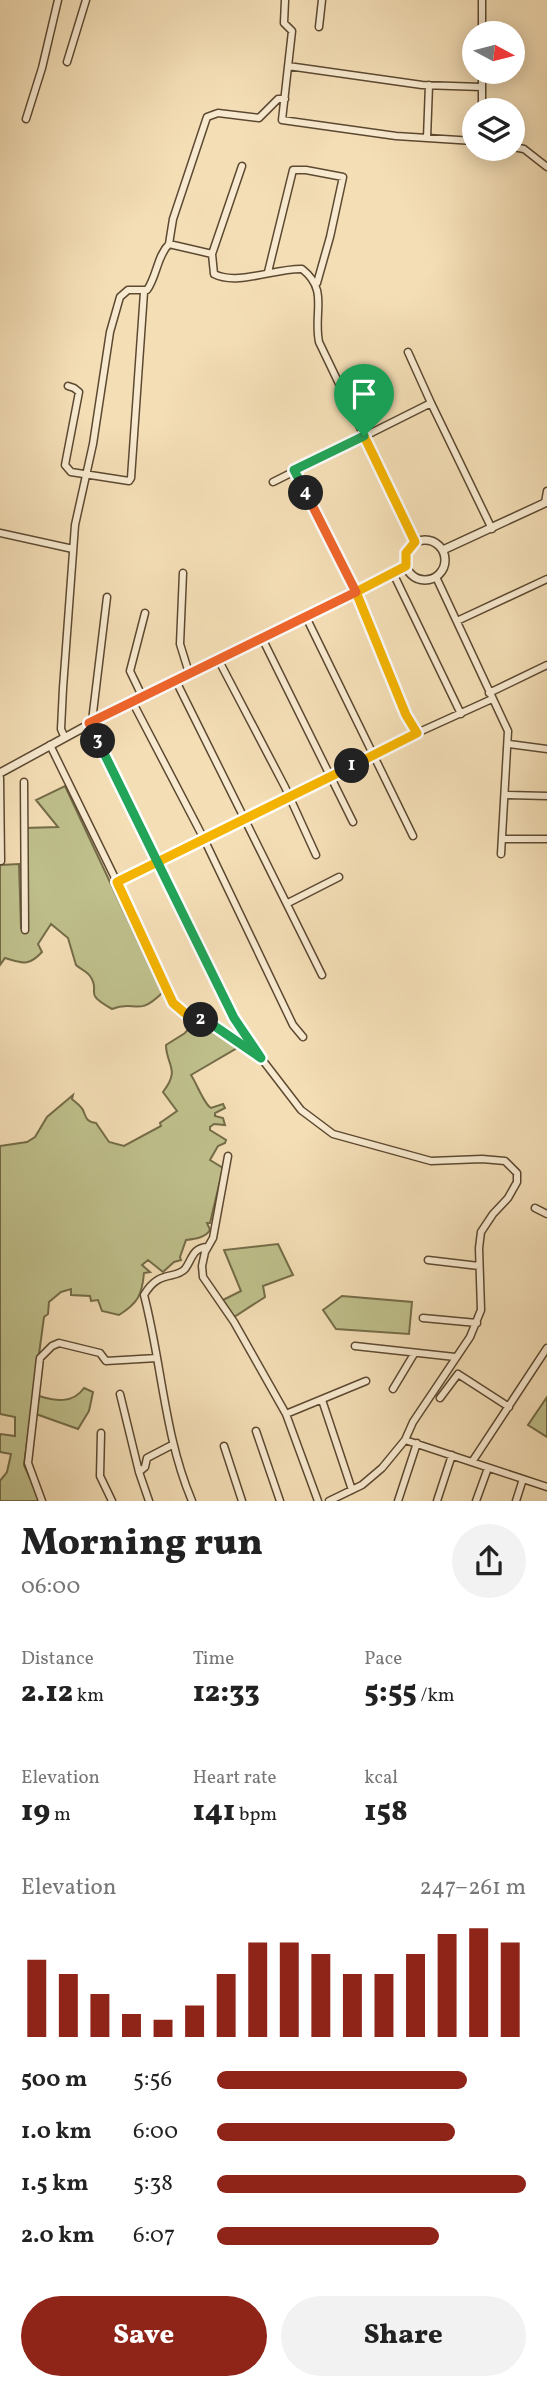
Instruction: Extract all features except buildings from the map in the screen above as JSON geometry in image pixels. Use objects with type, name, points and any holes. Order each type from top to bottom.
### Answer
[{"type":"street","points":[[26,119],[43,68],[58,0]]},
{"type":"street","points":[[67,62],[86,0]]},
{"type":"street","points":[[285,0],[284,23],[292,31],[282,120],[396,136],[462,140]]},
{"type":"street","points":[[319,27],[322,0]]},
{"type":"street","points":[[482,0],[482,21]]},
{"type":"street","points":[[288,66],[429,85],[482,87],[482,98]]},
{"type":"street","points":[[427,138],[429,85]]},
{"type":"street","points":[[68,386],[79,392],[65,467],[71,472],[129,481],[144,292],[150,286],[161,254],[169,244],[173,219],[207,117],[218,113],[259,118],[278,99],[285,99]]},
{"type":"street","points":[[525,150],[547,167]]},
{"type":"street","points":[[242,166],[212,254],[214,274],[230,278],[302,269],[317,282]]},
{"type":"street","points":[[268,272],[293,170],[344,177],[317,282],[316,329],[319,342],[415,542]]},
{"type":"street","points":[[169,244],[212,254]]},
{"type":"street","points":[[64,736],[61,729],[62,702],[75,525],[117,306],[120,297],[128,290],[144,292]]},
{"type":"street","points":[[408,352],[492,529]]},
{"type":"street","points":[[273,482],[431,403]]},
{"type":"street","points":[[294,470],[356,592],[406,715],[417,733]]},
{"type":"street","points":[[443,550],[546,503],[547,491]]},
{"type":"street","points":[[0,533],[73,549]]},
{"type":"street","points":[[433,541],[443,550],[445,562],[440,573],[430,580],[418,579],[408,572],[406,553],[415,542],[433,541]]},
{"type":"street","points":[[1,861],[0,775],[91,722],[406,566]]},
{"type":"street","points":[[183,573],[180,644],[190,673]]},
{"type":"street","points":[[393,573],[461,714]]},
{"type":"street","points":[[436,577],[508,731],[501,854]]},
{"type":"street","points":[[457,621],[547,579]]},
{"type":"street","points":[[107,597],[91,722],[156,863],[234,1018],[261,1058],[301,1110],[333,1134],[431,1161],[505,1161],[517,1173],[517,1182],[508,1198],[481,1232],[481,1310],[477,1323],[413,1422],[405,1440],[372,1478],[329,1501]]},
{"type":"street","points":[[142,696],[130,671],[145,613]]},
{"type":"street","points":[[306,617],[413,836]]},
{"type":"street","points":[[262,638],[353,822]]},
{"type":"street","points":[[218,659],[316,855]]},
{"type":"street","points":[[117,882],[417,733],[461,714],[547,665]]},
{"type":"street","points":[[175,679],[322,975]]},
{"type":"street","points":[[132,701],[204,839],[281,1002],[303,1037]]},
{"type":"street","points":[[509,744],[547,749]]},
{"type":"street","points":[[50,745],[173,1003],[186,1014],[216,1027],[261,1058]]},
{"type":"street","points":[[24,782],[25,930]]},
{"type":"street","points":[[506,795],[547,796]]},
{"type":"street","points":[[503,838],[547,839]]},
{"type":"street","points":[[288,903],[339,877]]},
{"type":"street","points":[[228,1156],[213,1238],[206,1247],[202,1266],[203,1277],[234,1322],[286,1414],[318,1501]]},
{"type":"street","points":[[535,1208],[547,1214]]},
{"type":"street","points":[[192,1501],[172,1445],[144,1295],[150,1284],[158,1278],[185,1269],[195,1252],[206,1247]]},
{"type":"street","points":[[428,1260],[480,1266]]},
{"type":"street","points":[[424,1318],[477,1323]]},
{"type":"street","points":[[42,1501],[28,1463],[40,1359],[45,1352],[59,1343],[100,1353],[106,1361],[157,1358]]},
{"type":"street","points":[[355,1346],[455,1357]]},
{"type":"street","points":[[472,1462],[547,1348]]},
{"type":"street","points":[[393,1389],[414,1354]]},
{"type":"street","points":[[440,1398],[458,1374],[509,1407]]},
{"type":"street","points":[[286,1414],[366,1381]]},
{"type":"street","points":[[120,1394],[149,1501]]},
{"type":"street","points":[[322,1400],[352,1490]]},
{"type":"street","points":[[256,1431],[281,1501]]},
{"type":"street","points":[[101,1433],[100,1476],[112,1501]]},
{"type":"street","points":[[405,1440],[547,1488]]},
{"type":"street","points":[[398,1501],[417,1443]]},
{"type":"street","points":[[147,1458],[172,1445]]},
{"type":"street","points":[[224,1446],[242,1501]]},
{"type":"street","points":[[136,1456],[143,1454],[147,1458]]},
{"type":"street","points":[[437,1501],[452,1455]]},
{"type":"street","points":[[139,1472],[146,1465],[147,1458]]},
{"type":"street","points":[[476,1501],[488,1468]]},
{"type":"street","points":[[516,1501],[523,1479]]},
{"type":"green space","points":[[65,786],[162,993],[147,1005],[112,1009],[97,999],[90,976],[76,965],[68,938],[51,924],[38,944],[42,952],[37,957],[29,962],[5,958],[0,965],[0,865],[19,864],[21,928],[25,930],[24,828],[58,827],[36,800]]},
{"type":"green space","points":[[195,1025],[215,1029],[237,1048],[191,1075],[208,1106],[211,1108],[223,1104],[225,1108],[215,1113],[215,1116],[223,1118],[225,1125],[214,1124],[210,1127],[210,1130],[226,1140],[218,1146],[210,1160],[223,1168],[210,1223],[207,1223],[210,1230],[196,1239],[186,1240],[181,1260],[174,1262],[163,1272],[148,1260],[142,1265],[150,1272],[144,1273],[142,1287],[135,1302],[119,1315],[102,1311],[98,1300],[91,1301],[90,1296],[71,1295],[71,1289],[61,1292],[49,1302],[48,1314],[44,1317],[24,1465],[40,1501],[0,1501],[0,1481],[7,1472],[11,1454],[0,1452],[0,1436],[15,1436],[15,1417],[0,1414],[0,1146],[27,1142],[35,1137],[47,1117],[73,1095],[72,1099],[87,1119],[96,1123],[109,1142],[124,1146],[161,1126],[160,1123],[177,1111],[163,1092],[172,1072],[166,1045]]},
{"type":"green space","points":[[278,1244],[293,1275],[263,1286],[265,1297],[234,1317],[223,1300],[241,1291],[224,1250]]},
{"type":"green space","points":[[342,1296],[412,1302],[409,1334],[336,1329],[323,1310]]},
{"type":"green space","points":[[84,1388],[93,1392],[89,1411],[78,1429],[36,1414],[39,1396],[57,1400],[69,1399]]},
{"type":"green space","points":[[547,1397],[547,1437],[528,1425]]},
{"type":"route","points":[[364,436],[294,470],[356,592],[89,723],[156,863],[234,1018],[261,1058],[216,1027],[186,1014],[173,1003],[117,882],[141,870],[156,863],[246,819],[417,733],[406,715],[356,592],[406,566],[406,553],[415,542],[364,436]]}]
